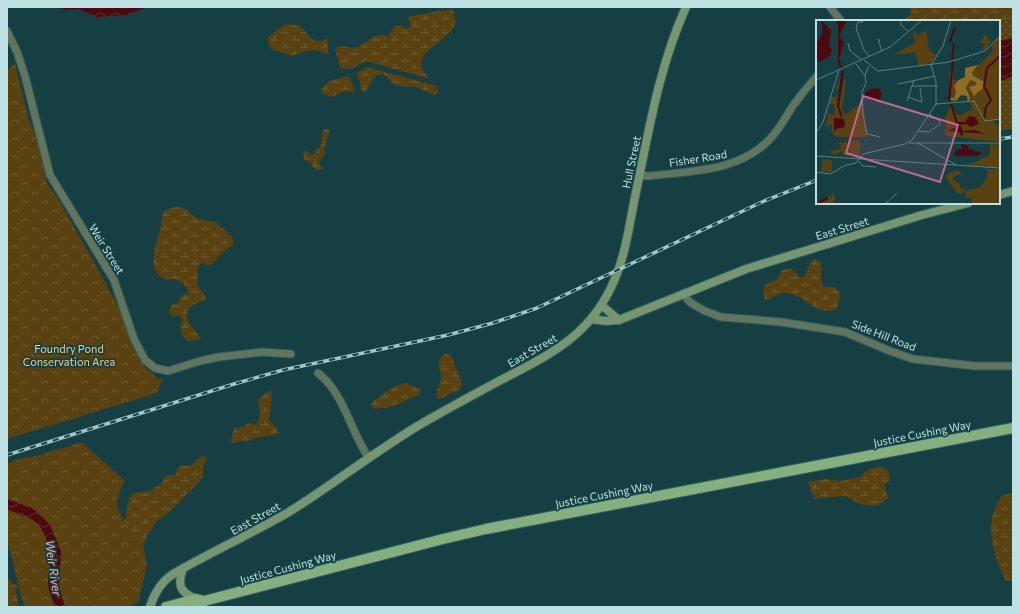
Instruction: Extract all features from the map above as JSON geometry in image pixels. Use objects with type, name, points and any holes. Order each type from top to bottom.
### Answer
[{"type":"main road","name":"Hull Street","points":[[591,319],[601,305],[619,270],[626,245],[656,93],[665,61],[686,7]]},
{"type":"main road","points":[[1000,195],[1013,191]]},
{"type":"main road","name":"East Street","points":[[150,607],[152,599],[161,585],[169,577],[290,511],[436,415],[551,354],[571,339],[591,319],[611,321],[619,320],[746,269],[922,215],[964,204]]},
{"type":"main road","points":[[601,305],[619,320]]},
{"type":"main road","name":"Justice Cushing Way","points":[[166,607],[199,602],[443,538],[1013,428]]},
{"type":"main road","points":[[183,568],[180,579],[182,589],[186,594],[199,602]]},
{"type":"street","points":[[830,7],[840,20]]},
{"type":"street","name":"Weir Street","points":[[7,31],[17,52],[25,76],[50,175],[114,280],[134,339],[145,360],[155,368],[168,371],[219,357],[262,352],[291,354]]},
{"type":"street","name":"Fisher Road","points":[[640,175],[649,176],[722,166],[748,157],[769,140],[780,127],[798,99],[816,77]]},
{"type":"street","name":"Side Hill Road","points":[[684,293],[687,299],[692,303],[720,317],[785,322],[845,332],[913,359],[975,366],[1013,366]]},
{"type":"street","points":[[318,373],[333,388],[339,398],[359,442],[369,458]]},
{"type":"green space","points":[[911,7],[1013,7],[1013,16],[1000,22],[1000,20],[904,20],[910,14]]},
{"type":"green space","points":[[452,9],[455,16],[454,28],[430,49],[422,59],[421,65],[424,72],[430,79],[366,61],[351,69],[340,68],[335,48],[340,46],[357,47],[379,35],[390,36],[390,32],[395,26],[402,26],[406,29],[411,26],[408,18],[410,16]]},
{"type":"green space","points":[[1013,16],[1013,129],[1000,131],[1000,22]]},
{"type":"green space","points":[[287,24],[301,27],[315,41],[321,41],[327,38],[329,55],[316,50],[303,52],[292,56],[271,49],[268,43],[268,37],[279,28]]},
{"type":"green space","name":"Foundry Pond Conservation Area","points":[[15,63],[28,117],[40,148],[47,184],[59,200],[121,311],[133,347],[144,366],[159,379],[163,378],[157,393],[7,439],[7,70]]},
{"type":"green space","points":[[367,67],[437,86],[438,93],[433,95],[416,87],[395,85],[383,74],[376,76],[365,92],[362,92],[357,73]]},
{"type":"green space","points":[[348,76],[355,93],[345,92],[331,97],[322,93],[321,89],[330,81]]},
{"type":"green space","points":[[327,128],[330,131],[324,148],[325,154],[319,162],[323,170],[315,170],[311,163],[304,159],[303,152],[307,151],[311,155],[315,154],[316,149],[320,148],[323,130]]},
{"type":"green space","points":[[182,207],[198,219],[215,222],[233,238],[233,245],[222,253],[212,264],[208,266],[203,263],[200,264],[197,271],[198,283],[206,298],[190,308],[187,313],[187,318],[202,339],[188,341],[184,338],[181,332],[181,317],[178,315],[173,317],[169,313],[170,306],[178,303],[181,296],[188,294],[187,288],[178,281],[172,279],[166,280],[160,277],[156,272],[153,261],[162,217],[165,211],[170,208]]},
{"type":"green space","points":[[816,259],[821,263],[821,278],[823,287],[833,287],[839,291],[840,298],[837,309],[829,311],[822,310],[816,308],[800,297],[786,293],[766,300],[763,294],[766,284],[778,279],[782,270],[791,268],[801,278],[806,274],[810,263]]},
{"type":"green space","points":[[445,354],[452,357],[462,384],[459,390],[437,399],[441,377],[439,361]]},
{"type":"green space","points":[[406,383],[420,389],[420,394],[385,408],[373,408],[371,403],[391,389],[400,384]]},
{"type":"green space","points":[[268,391],[271,391],[272,397],[269,420],[279,434],[254,438],[248,442],[242,441],[232,443],[231,439],[234,429],[245,426],[249,422],[254,425],[257,423],[260,414],[258,400]]},
{"type":"green space","points":[[79,442],[83,443],[90,450],[91,458],[122,521],[126,519],[129,499],[134,493],[151,491],[161,484],[167,475],[175,475],[179,466],[192,465],[201,456],[205,456],[207,458],[203,466],[203,478],[166,515],[157,521],[147,536],[143,546],[147,565],[139,599],[131,607],[65,607],[7,499],[7,463],[23,458],[37,456],[71,446]]},
{"type":"green space","points":[[77,446],[94,453],[125,481],[118,496],[118,507],[123,519],[143,550],[145,562],[138,602],[128,607],[24,607],[7,540],[7,467]]},
{"type":"green space","points":[[881,467],[888,470],[890,480],[884,485],[888,498],[877,506],[860,504],[844,496],[814,499],[808,482],[825,479],[841,481],[861,477],[872,468]]},
{"type":"green space","points":[[1010,493],[1013,494],[1013,581],[1006,581],[994,548],[991,521],[993,513],[1002,496]]},
{"type":"green space","points":[[7,570],[9,581],[18,587],[16,591],[19,607],[7,607]]},
{"type":"water","points":[[59,7],[148,7],[126,15],[97,17],[79,9],[65,10]]},
{"type":"water","points":[[1013,38],[1013,76],[1000,82],[1000,41]]},
{"type":"water","name":"Weir River","points":[[7,499],[30,507],[41,515],[50,525],[61,551],[59,586],[65,607],[55,607],[48,586],[50,555],[47,541],[42,529],[33,520],[7,509]]},
{"type":"railway","points":[[1000,139],[1013,137]]},
{"type":"railway","points":[[7,455],[283,370],[448,335],[493,323],[537,308],[762,202],[816,180]]}]
